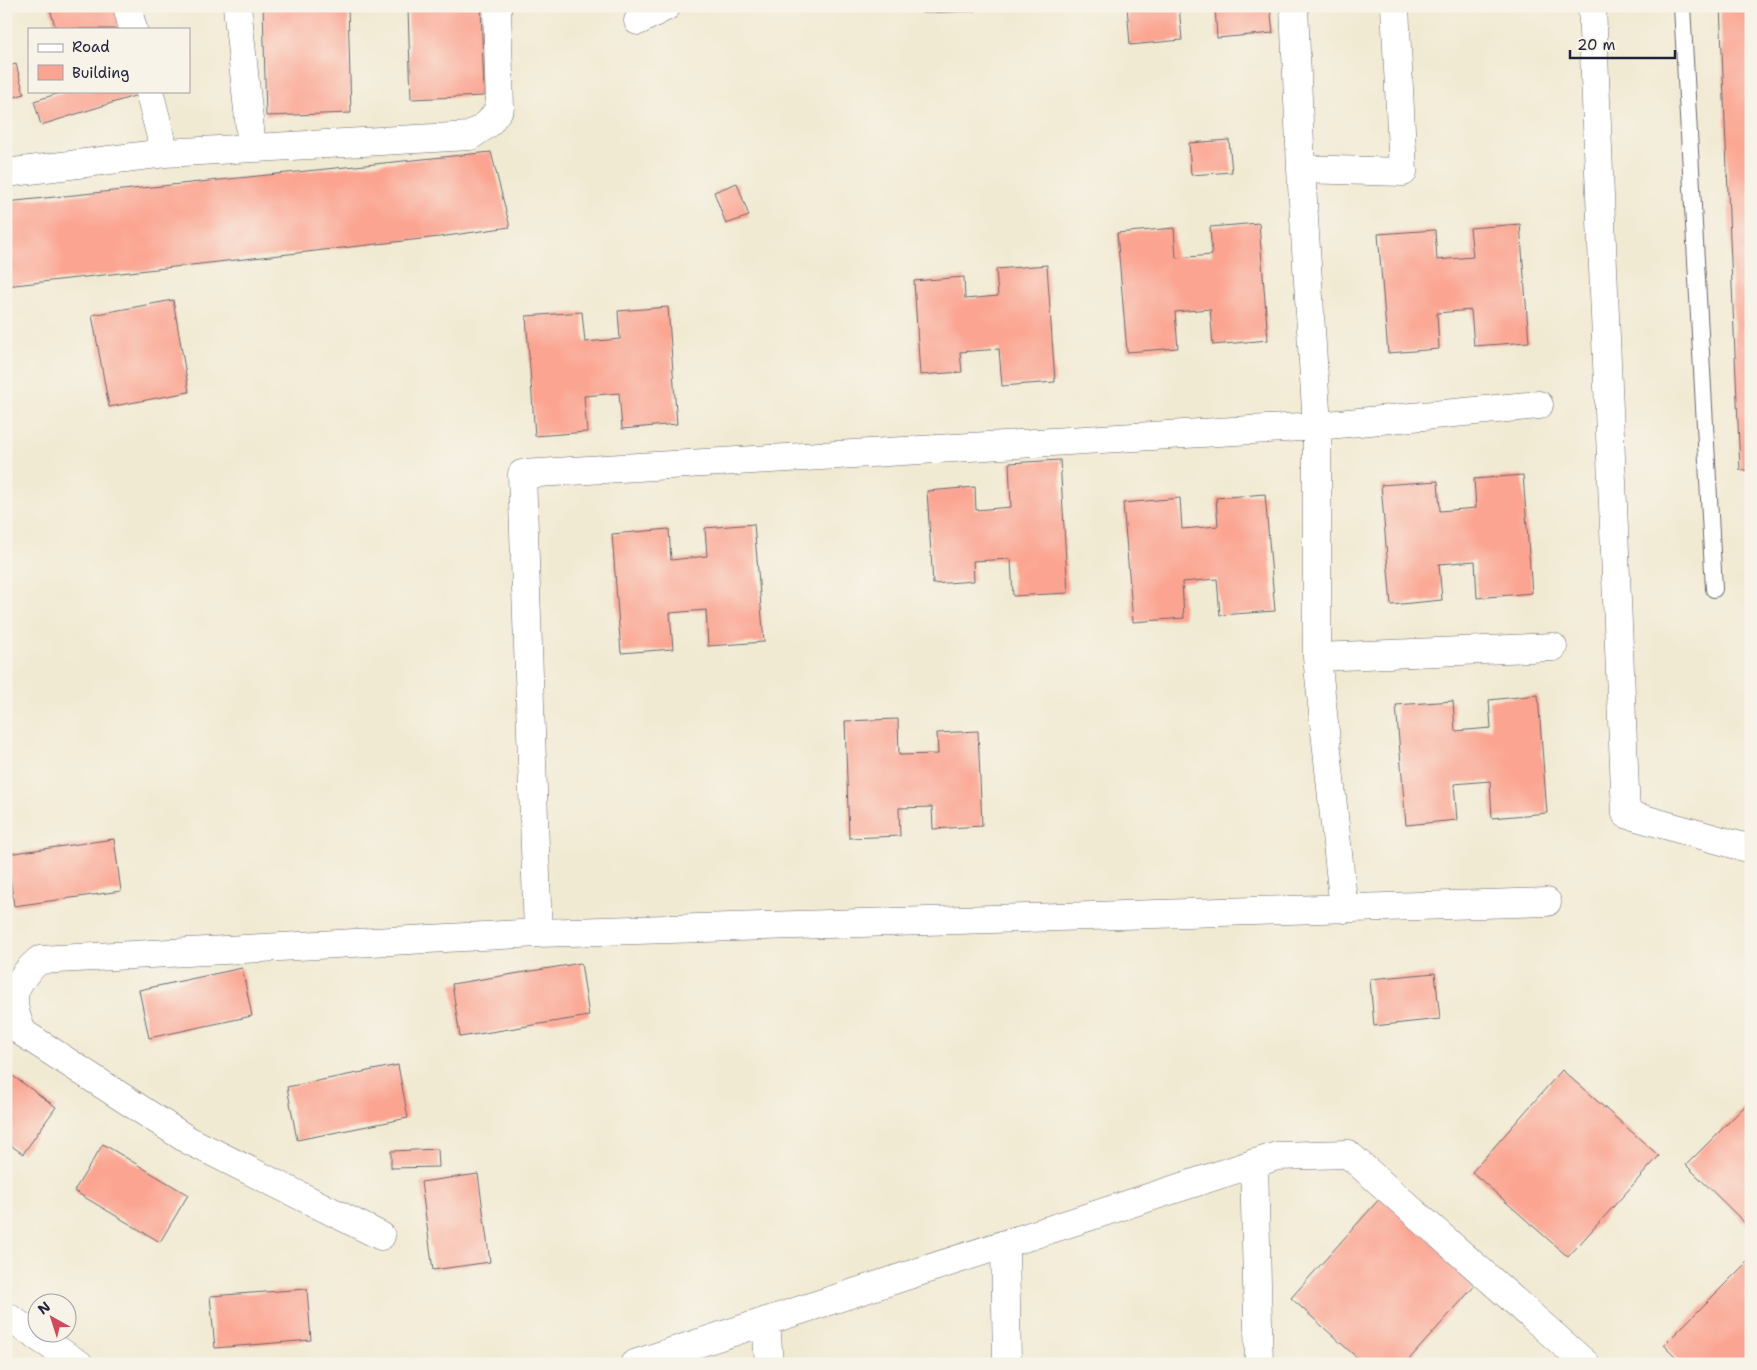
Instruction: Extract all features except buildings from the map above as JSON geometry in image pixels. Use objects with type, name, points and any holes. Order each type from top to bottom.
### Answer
[{"type":"street","points":[[127,6],[133,28]]},
{"type":"street","points":[[237,6],[252,148]]},
{"type":"street","points":[[6,173],[165,153],[470,136],[488,124],[500,108],[497,6]]},
{"type":"street","points":[[638,21],[667,6]]},
{"type":"street","points":[[1294,6],[1301,169],[1317,426],[1317,657],[1344,909]]},
{"type":"street","points":[[1301,169],[1403,172],[1395,6]]},
{"type":"street","points":[[1592,6],[1626,814],[1751,849]]},
{"type":"street","points":[[149,92],[165,153]]},
{"type":"street","points":[[538,933],[522,474],[1317,426],[1539,405]]},
{"type":"street","points":[[1317,657],[1553,647]]},
{"type":"street","points":[[381,1236],[188,1140],[23,1033],[14,1013],[13,1000],[13,993],[22,975],[39,960],[538,933],[1547,902]]},
{"type":"street","points":[[634,1364],[1277,1156],[1348,1154],[1586,1364]]},
{"type":"street","points":[[1254,1163],[1259,1364]]},
{"type":"street","points":[[1005,1244],[1007,1364]]},
{"type":"street","points":[[6,1316],[79,1364]]},
{"type":"street","points":[[766,1321],[769,1364]]},
{"type":"lane","points":[[1682,6],[1714,589]]}]
